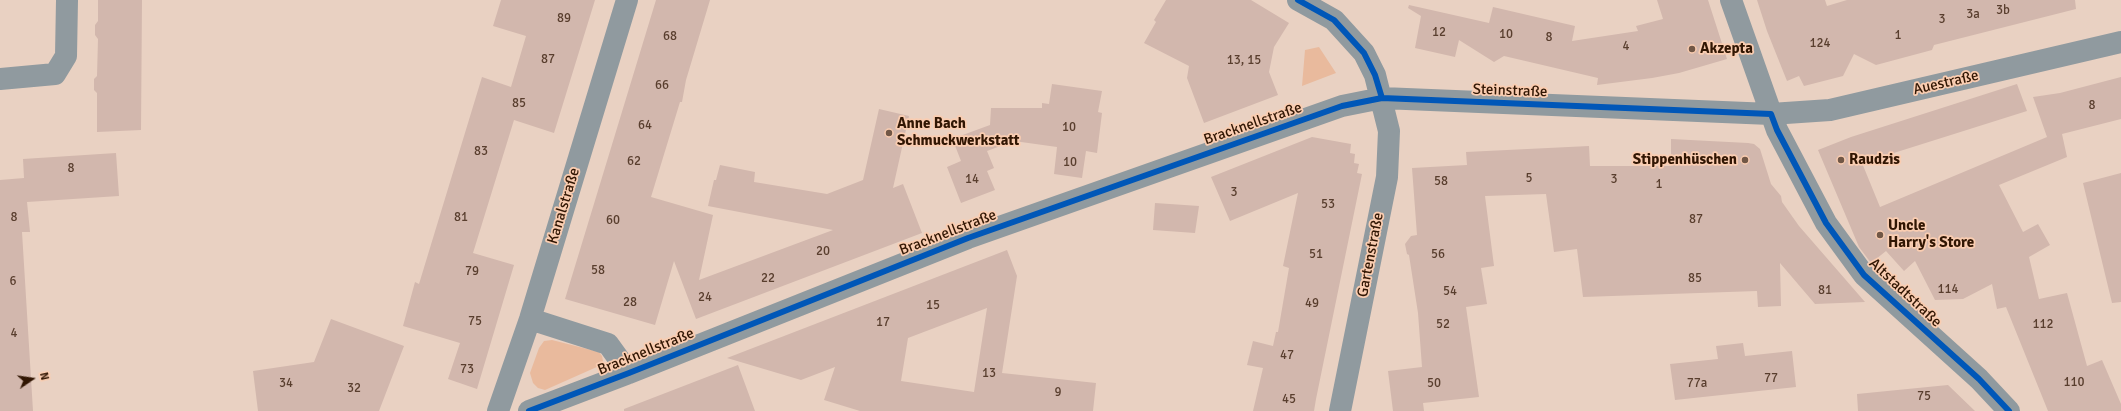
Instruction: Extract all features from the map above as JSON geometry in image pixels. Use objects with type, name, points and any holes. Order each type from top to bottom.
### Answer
[{"type":"street","points":[[4,79],[56,74],[66,56],[67,0]]},
{"type":"street","name":"Kanalstraße","points":[[498,411],[530,319],[626,0]]},
{"type":"street","points":[[1298,0],[1334,20],[1364,53],[1375,75],[1382,98]]},
{"type":"street","name":"Altstadtstraße","points":[[1731,0],[1771,114],[1826,222],[1864,275],[1979,379],[2009,411]]},
{"type":"street","name":"Auestraße","points":[[1771,114],[1830,110],[2121,42]]},
{"type":"street","name":"Bracknellstraße","points":[[529,411],[630,374],[968,238],[1342,106],[1382,98]]},
{"type":"street","name":"Steinstraße","points":[[1382,98],[1771,114]]},
{"type":"street","name":"Gartenstraße","points":[[1340,411],[1387,177],[1390,131],[1382,98]]},
{"type":"street","name":"Bracknellstraße","points":[[530,319],[608,344],[630,374]]},
{"type":"shaded area","points":[[1319,47],[1336,73],[1302,86],[1305,50]]},
{"type":"shaded area","points":[[552,340],[599,352],[603,361],[599,366],[545,390],[538,388],[533,383],[530,373],[539,348],[544,341]]},
{"type":"building","points":[[98,0],[142,0],[141,130],[97,132],[97,93],[94,90],[94,79],[97,76],[98,39],[95,35],[95,25],[98,21]]},
{"type":"building","points":[[501,0],[595,0],[554,133],[514,120],[473,253],[514,265],[477,389],[448,379],[460,343],[403,326],[415,282],[419,284],[482,77],[511,87],[526,36],[493,26]]},
{"type":"building","points":[[656,0],[710,0],[686,80],[682,102],[680,102],[651,197],[713,215],[699,280],[833,230],[708,206],[714,180],[716,180],[720,165],[755,172],[754,182],[827,194],[863,180],[879,109],[909,116],[893,188],[903,184],[922,233],[696,319],[674,261],[655,325],[565,299]]},
{"type":"building","points":[[1166,0],[1251,0],[1289,23],[1274,47],[1269,72],[1278,95],[1204,123],[1187,78],[1189,66],[1144,43],[1156,22],[1154,20]]},
{"type":"building","points":[[1657,0],[1708,0],[1727,59],[1679,73],[1597,85],[1598,78],[1504,56],[1494,62],[1459,40],[1455,57],[1415,48],[1421,16],[1408,8],[1409,5],[1489,23],[1493,7],[1575,26],[1572,41],[1638,31],[1636,26],[1663,19]]},
{"type":"building","points":[[1757,0],[1825,0],[1827,6],[1847,0],[2075,0],[2076,9],[1934,45],[1932,50],[1876,65],[1854,54],[1843,76],[1804,86],[1799,76],[1787,81],[1767,31]]},
{"type":"building","points":[[2121,77],[2121,119],[2062,134],[2067,157],[1999,185],[2023,232],[2038,224],[2050,245],[2029,257],[2039,299],[2067,293],[2087,366],[2102,360],[2121,404],[2121,411],[2048,411],[2006,307],[1997,309],[1992,284],[1963,299],[1935,300],[1915,261],[1904,271],[1886,251],[1871,263],[1859,247],[1818,150],[1851,137],[2017,84],[2027,111],[1862,163],[1880,207],[2047,137],[2033,97],[2060,93]]},
{"type":"building","points":[[1052,84],[1102,91],[1098,112],[1102,113],[1097,153],[1086,151],[1082,178],[1054,174],[1057,147],[1014,141],[987,151],[994,168],[987,171],[995,190],[961,203],[947,167],[961,161],[954,143],[962,140],[960,136],[990,125],[991,108],[1042,108],[1042,103],[1049,104]]},
{"type":"building","points":[[1312,137],[1351,144],[1350,153],[1355,154],[1354,163],[1359,164],[1357,173],[1362,174],[1314,411],[1253,411],[1263,368],[1247,365],[1253,341],[1273,346],[1276,332],[1278,332],[1289,268],[1283,266],[1298,193],[1230,221],[1211,177]]},
{"type":"building","points":[[1671,139],[1748,143],[1754,144],[1760,149],[1771,184],[1781,196],[1782,202],[1799,226],[1865,302],[1815,304],[1780,263],[1781,306],[1758,307],[1757,291],[1583,297],[1577,249],[1554,252],[1546,194],[1485,196],[1494,266],[1481,268],[1487,304],[1466,307],[1479,397],[1423,403],[1424,411],[1393,411],[1388,371],[1422,367],[1418,313],[1409,255],[1407,254],[1405,244],[1411,236],[1417,235],[1412,168],[1467,165],[1466,152],[1589,146],[1590,166],[1671,166]]},
{"type":"building","points":[[116,153],[119,196],[27,202],[30,232],[22,232],[33,411],[0,411],[0,180],[24,178],[23,159]]},
{"type":"building","points":[[2121,173],[2121,302],[2112,303],[2083,183]]},
{"type":"building","points":[[1155,203],[1199,206],[1195,233],[1153,230]]},
{"type":"building","points":[[1007,250],[1017,276],[1002,373],[1096,383],[1093,411],[860,411],[824,400],[835,367],[801,380],[727,358]],"holes":[[[987,308],[974,392],[901,381],[908,338]]]},
{"type":"building","points":[[331,319],[404,346],[379,411],[258,411],[253,371],[314,362]]},
{"type":"building","points":[[1743,343],[1745,356],[1792,351],[1796,387],[1675,400],[1670,364],[1718,359],[1716,346]]},
{"type":"building","points":[[738,365],[755,411],[624,411],[624,409]]},
{"type":"building","points":[[1948,385],[1975,411],[1858,411],[1857,394]]},
{"type":"cycle path","points":[[1298,0],[1334,20],[1364,53],[1375,75],[1382,98]]},
{"type":"cycle path","points":[[529,411],[629,373],[968,238],[1342,106],[1382,98],[1771,114],[1777,130],[1826,223],[1864,275],[1979,379],[2009,411]]},
{"type":"place","name":"Akzepta","points":[[1692,49]]},
{"type":"place","name":"Anne Bach Schmuckwerkstatt","points":[[889,133]]},
{"type":"place","name":"Stippenhüschen","points":[[1745,160]]},
{"type":"place","name":"Raudzis","points":[[1841,160]]},
{"type":"place","name":"Uncle Harry's Store","points":[[1880,235]]}]
